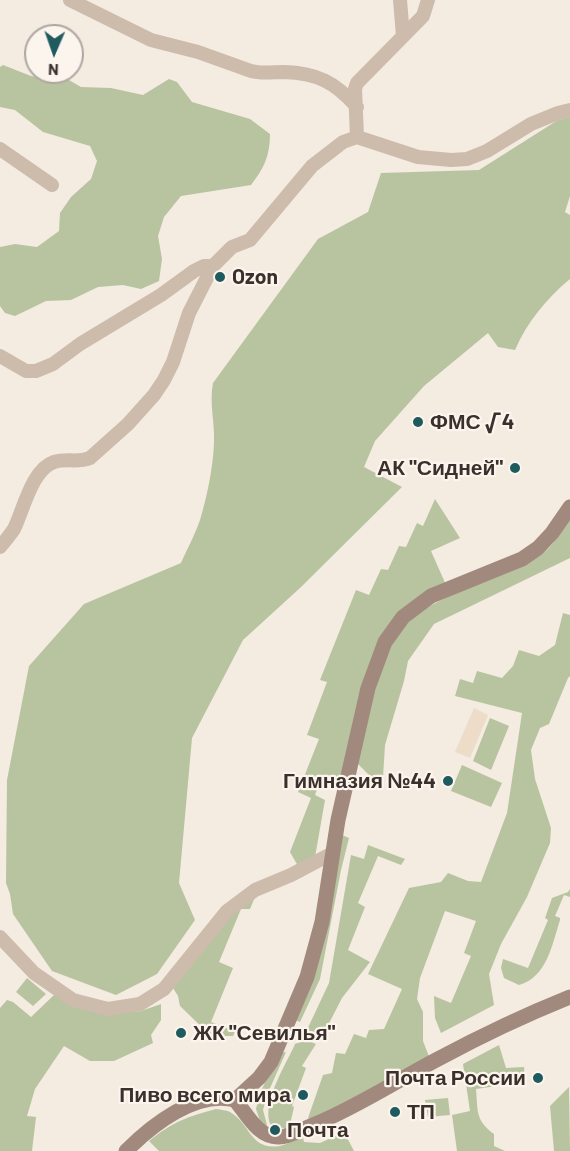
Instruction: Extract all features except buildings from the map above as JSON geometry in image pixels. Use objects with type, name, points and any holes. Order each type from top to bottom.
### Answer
[{"type":"street","points":[[70,0],[151,40],[198,52],[259,73],[305,74],[326,79],[357,107]]},
{"type":"street","points":[[400,0],[403,36]]},
{"type":"street","points":[[357,136],[355,89],[357,83],[423,16],[428,0]]},
{"type":"street","points":[[0,547],[14,529],[28,493],[44,469],[54,462],[84,461],[90,458],[128,424],[154,395],[173,362],[189,313],[213,266],[232,247],[250,240],[312,166],[343,142],[357,136],[418,157],[466,159],[486,151],[531,124],[570,110]]},
{"type":"street","points":[[0,149],[52,185]]},
{"type":"street","points":[[0,356],[26,371],[36,371],[162,295],[194,271],[204,266],[213,266]]},
{"type":"street","points":[[235,1100],[259,1078],[271,1062],[307,977],[322,922],[331,854],[368,688],[385,642],[403,617],[431,596],[522,559],[538,548],[552,533],[570,507]]},
{"type":"street","points":[[0,937],[34,973],[73,1000],[108,1009],[140,1004],[164,989],[227,911],[255,890],[291,876],[331,854]]},
{"type":"street","points":[[126,1151],[164,1118],[214,1097],[235,1100],[255,1126],[266,1135],[279,1137],[292,1134],[349,1110],[437,1059],[496,1029],[570,997]]},
{"type":"green space","points":[[3,65],[24,73],[24,84],[76,84],[81,87],[111,88],[143,95],[169,79],[177,82],[192,102],[250,119],[270,134],[269,149],[251,185],[181,196],[164,217],[158,236],[162,259],[159,281],[141,289],[123,285],[98,287],[71,300],[46,301],[15,316],[5,313],[0,306],[0,247],[15,244],[37,247],[59,231],[60,213],[71,197],[91,179],[97,161],[90,146],[43,132],[15,110],[0,107],[0,67]]},
{"type":"green space","points":[[570,117],[570,196],[565,212],[570,215],[570,279],[538,311],[515,350],[498,347],[488,333],[424,386],[375,441],[364,467],[402,487],[300,588],[243,640],[192,738],[179,883],[195,920],[157,974],[116,995],[52,971],[13,914],[6,883],[7,780],[29,666],[84,604],[181,563],[200,520],[209,482],[214,443],[213,383],[318,239],[368,212],[381,173],[479,170],[558,120]]},
{"type":"green space","points":[[435,499],[460,538],[431,551],[446,585],[396,615],[340,785],[320,781],[315,795],[325,800],[315,857],[298,866],[290,852],[311,798],[298,792],[319,739],[307,735],[327,682],[320,680],[356,590],[369,595],[381,569],[388,570],[399,546],[406,547],[417,523],[423,526]]},
{"type":"green space","points":[[570,518],[570,558],[434,624],[408,661],[385,745],[383,777],[370,776],[357,763],[366,718],[384,657],[404,626],[421,612],[440,601],[503,575],[542,554],[554,542]]},
{"type":"green space","points":[[563,613],[570,615],[570,676],[549,724],[540,728],[531,750],[535,779],[551,828],[550,843],[527,897],[501,944],[489,974],[494,1005],[441,1033],[435,1018],[434,996],[451,1003],[471,956],[464,953],[476,921],[445,911],[420,978],[417,999],[423,1012],[423,1041],[430,1059],[315,1122],[308,1118],[323,1075],[332,1073],[336,1053],[345,1054],[354,1034],[366,1038],[369,1030],[384,1029],[402,989],[368,974],[409,888],[441,882],[448,873],[468,881],[481,882],[507,813],[522,713],[455,696],[460,679],[473,683],[477,671],[502,678],[513,666],[519,650],[539,656],[555,645]]},
{"type":"green space","points":[[490,718],[509,726],[491,770],[473,761]]},
{"type":"green space","points":[[462,765],[502,783],[491,807],[451,791]]},
{"type":"green space","points":[[342,835],[349,838],[320,979],[300,1022],[292,1019]]},
{"type":"green space","points":[[368,845],[405,859],[401,865],[378,856],[358,903],[365,907],[348,950],[370,962],[342,998],[324,1033],[305,1034],[329,983],[351,855],[364,859]]},
{"type":"green space","points":[[570,889],[570,897],[564,895],[555,916],[560,920],[542,968],[528,981],[519,985],[504,978],[501,968],[503,959],[528,968],[548,920],[545,918],[552,898]]},
{"type":"green space","points":[[257,892],[250,909],[241,909],[219,962],[233,968],[211,1022],[235,1031],[233,1036],[211,1036],[180,1006],[173,988],[228,913]]},
{"type":"green space","points":[[27,978],[46,994],[33,1006],[16,992]]},
{"type":"green space","points":[[54,995],[109,1014],[141,1011],[161,1004],[161,1020],[151,1035],[153,1043],[114,1061],[90,1061],[64,1046],[35,1089],[27,1116],[36,1117],[32,1151],[0,1151],[0,1008],[7,1000],[13,1002],[31,1017]]},
{"type":"green space","points":[[306,1040],[316,1044],[302,1066],[306,1068],[292,1106],[294,1107],[289,1129],[271,1126],[269,1107],[271,1096],[295,1044]]},
{"type":"green space","points":[[499,1045],[506,1068],[524,1067],[525,1082],[476,1089],[480,1119],[494,1134],[494,1146],[505,1151],[457,1151],[452,1115],[470,1111],[463,1064]]},
{"type":"green space","points":[[286,1052],[267,1095],[263,1110],[267,1125],[262,1127],[256,1109],[260,1093],[279,1053]]},
{"type":"green space","points":[[569,1087],[570,1151],[554,1151],[550,1106]]},
{"type":"green space","points":[[448,1098],[450,1115],[428,1117],[425,1100]]},
{"type":"green space","points":[[216,1109],[228,1111],[237,1117],[262,1144],[280,1146],[303,1138],[304,1142],[320,1143],[344,1132],[354,1151],[159,1151],[149,1141],[181,1120]]},
{"type":"shaded area","points":[[474,708],[488,715],[470,758],[455,752]]},
{"type":"place","name":"Ozon","points":[[220,277]]},
{"type":"place","name":"ФМС √4","points":[[418,422]]},
{"type":"place","name":"АК \"Сидней\"","points":[[515,468]]},
{"type":"place","name":"Гимназия №44","points":[[448,781]]},
{"type":"place","name":"ЖК \"Севилья\"","points":[[181,1033]]},
{"type":"place","name":"Почта России","points":[[538,1078]]},
{"type":"place","name":"Пиво всего мира","points":[[303,1095]]},
{"type":"place","name":"ТП","points":[[395,1112]]},
{"type":"place","name":"Почта","points":[[275,1130]]}]
